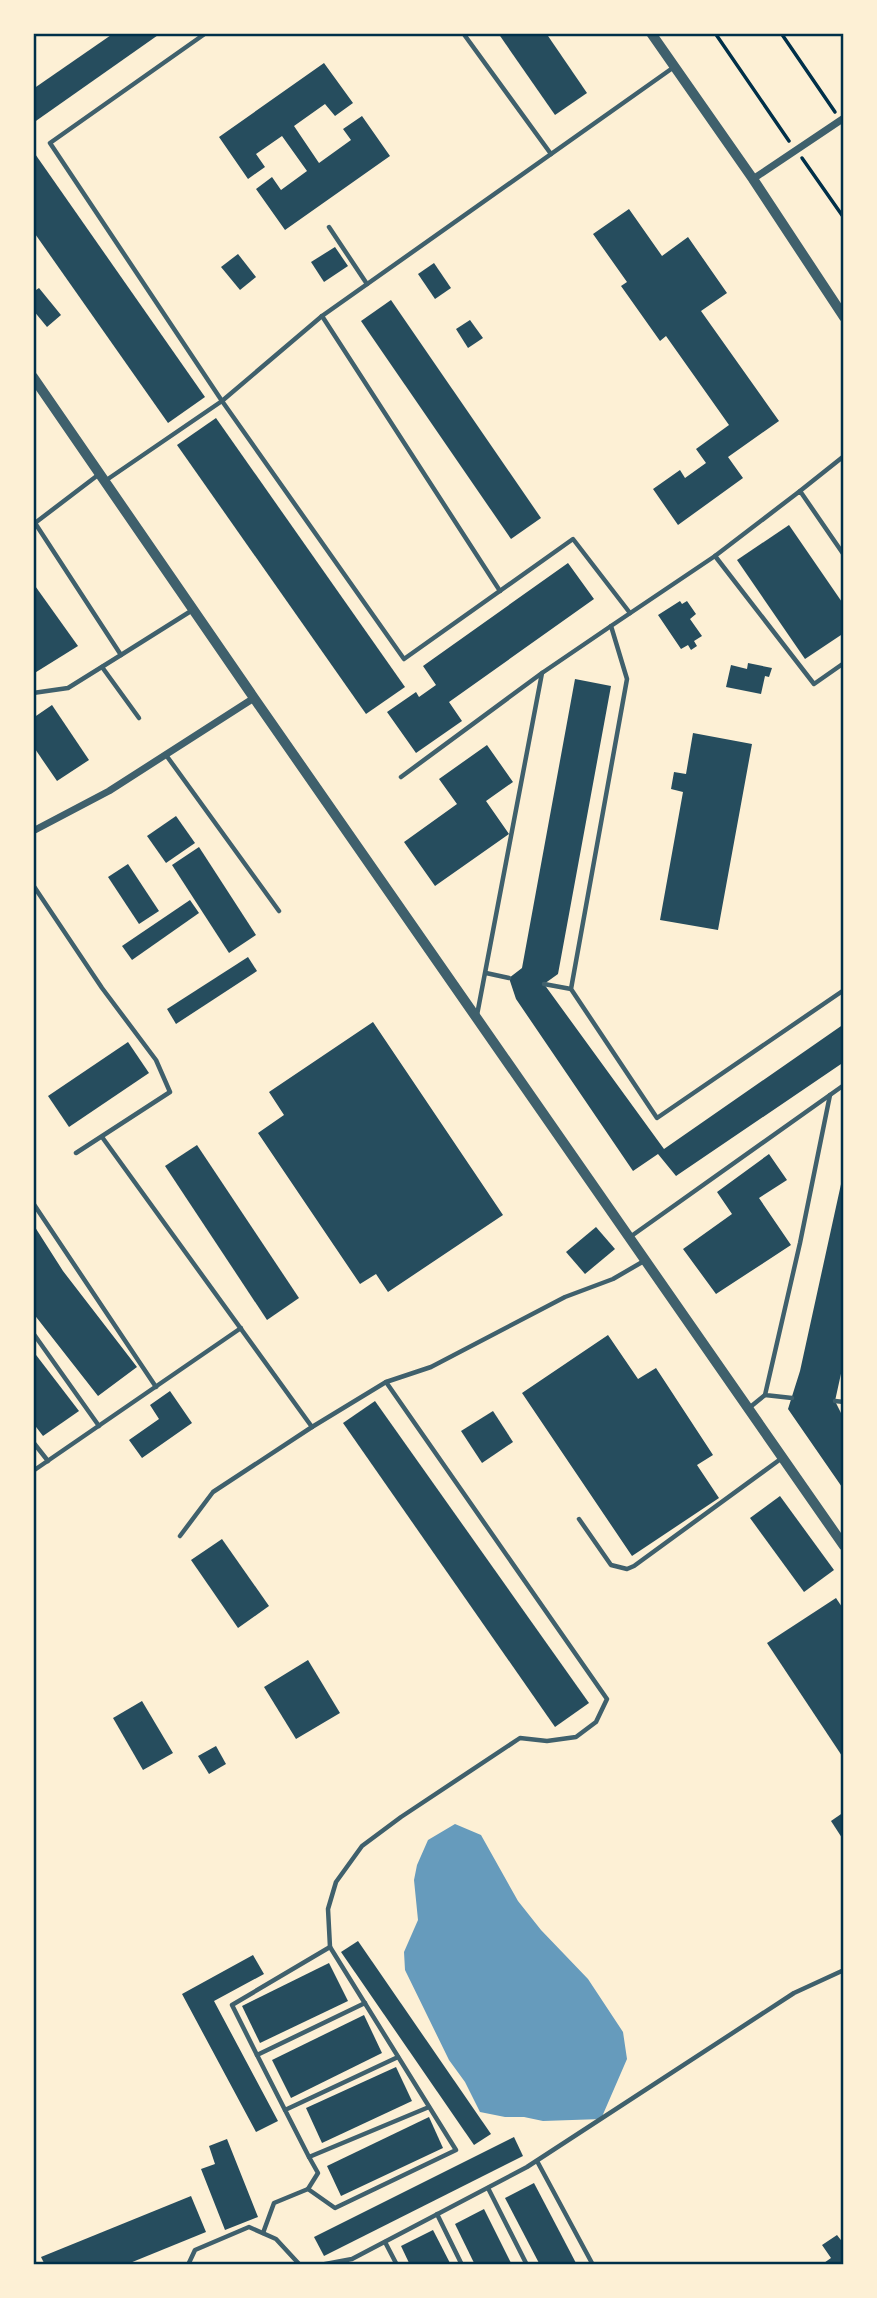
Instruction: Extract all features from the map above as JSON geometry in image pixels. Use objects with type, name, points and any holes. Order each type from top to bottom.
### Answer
[{"type":"street","points":[[651,33],[753,179],[844,317]]},
{"type":"street","points":[[753,179],[842,119]]},
{"type":"street","points":[[33,377],[192,610],[844,1546]]},
{"type":"street","points":[[33,831],[109,791],[254,698]]},
{"type":"lane","points":[[206,33],[51,143],[222,401],[404,659],[573,539],[630,613]]},
{"type":"lane","points":[[463,33],[551,154]]},
{"type":"lane","points":[[121,655],[35,523],[222,401],[322,316],[674,67]]},
{"type":"lane","points":[[329,227],[367,284]]},
{"type":"lane","points":[[322,316],[500,591]]},
{"type":"lane","points":[[401,777],[542,673],[715,556],[844,456]]},
{"type":"lane","points":[[800,491],[844,555]]},
{"type":"lane","points":[[715,556],[814,684],[844,663]]},
{"type":"lane","points":[[33,693],[68,688],[192,610]]},
{"type":"lane","points":[[611,626],[627,680],[571,989],[657,1118],[844,990]]},
{"type":"lane","points":[[102,667],[139,718]]},
{"type":"lane","points":[[477,1019],[542,673]]},
{"type":"lane","points":[[166,755],[279,911]]},
{"type":"lane","points":[[33,885],[102,988],[156,1060],[170,1092],[76,1153]]},
{"type":"lane","points":[[486,973],[509,978]]},
{"type":"lane","points":[[544,985],[571,989]]},
{"type":"lane","points":[[629,1238],[844,1085]]},
{"type":"lane","points":[[748,1409],[765,1395],[830,1095]]},
{"type":"lane","points":[[102,1136],[312,1427]]},
{"type":"lane","points":[[33,1203],[156,1387]]},
{"type":"lane","points":[[180,1536],[213,1492],[386,1382],[431,1367],[565,1297],[613,1279],[645,1260]]},
{"type":"lane","points":[[33,1471],[241,1328]]},
{"type":"lane","points":[[33,1334],[99,1426]]},
{"type":"lane","points":[[308,2189],[335,2208],[456,2150],[330,1948],[328,1909],[336,1882],[362,1846],[443,1788],[520,1738],[547,1741],[576,1737],[597,1722],[607,1699],[386,1382]]},
{"type":"lane","points":[[765,1395],[792,1398]]},
{"type":"lane","points":[[835,1401],[844,1402]]},
{"type":"lane","points":[[33,1443],[48,1461]]},
{"type":"lane","points":[[579,1519],[611,1565],[626,1569],[634,1566],[782,1458]]},
{"type":"lane","points":[[263,2233],[274,2203],[308,2189],[318,2173],[232,2005],[330,1948]]},
{"type":"lane","points":[[320,2265],[352,2259],[537,2161],[794,1993],[844,1970]]},
{"type":"lane","points":[[257,2054],[365,2003]]},
{"type":"lane","points":[[285,2110],[398,2057]]},
{"type":"lane","points":[[309,2158],[429,2107]]},
{"type":"lane","points":[[537,2161],[593,2265]]},
{"type":"lane","points":[[488,2188],[527,2265]]},
{"type":"lane","points":[[438,2214],[462,2265]]},
{"type":"lane","points":[[188,2265],[195,2250],[249,2227],[276,2239],[300,2265]]},
{"type":"lane","points":[[385,2242],[397,2265]]},
{"type":"lane","points":[[346,2265],[352,2259]]},
{"type":"path","points":[[715,33],[844,219]]},
{"type":"path","points":[[781,33],[842,119]]},
{"type":"water","points":[[455,1824],[481,1835],[518,1901],[541,1930],[588,1979],[623,2032],[627,2059],[601,2119],[543,2121],[480,2112],[465,2082],[449,2060],[405,1970],[404,1952],[418,1920],[414,1880],[417,1865],[428,1840]]},
{"type":"building","points":[[114,33],[161,33],[33,123],[33,89]]},
{"type":"building","points":[[498,33],[546,33],[587,93],[555,115]]},
{"type":"building","points":[[324,63],[353,103],[335,116],[325,104],[294,126],[319,163],[351,140],[343,129],[362,116],[390,156],[285,230],[256,189],[272,177],[281,190],[307,171],[282,136],[256,154],[265,167],[248,179],[219,137]]},
{"type":"building","points":[[33,151],[205,397],[168,423],[33,231]]},
{"type":"building","points":[[629,209],[662,256],[688,237],[727,293],[701,311],[779,421],[728,457],[743,478],[678,525],[653,489],[680,470],[685,478],[706,463],[696,449],[729,425],[666,336],[660,341],[621,286],[627,282],[593,234]]},
{"type":"building","points":[[335,247],[348,266],[324,282],[311,262]]},
{"type":"building","points":[[238,254],[256,277],[240,290],[221,267]]},
{"type":"building","points":[[434,263],[451,288],[435,299],[418,274]]},
{"type":"building","points":[[39,288],[61,315],[47,327],[33,310],[33,292]]},
{"type":"building","points":[[391,300],[541,518],[511,539],[361,321]]},
{"type":"building","points":[[470,320],[483,338],[468,348],[456,329]]},
{"type":"building","points":[[216,418],[405,687],[366,714],[177,445]]},
{"type":"building","points":[[789,525],[844,605],[844,633],[805,659],[737,560]]},
{"type":"building","points":[[568,563],[594,599],[449,702],[462,721],[416,753],[387,712],[416,692],[419,697],[436,685],[423,666]]},
{"type":"building","points":[[33,583],[78,646],[33,674]]},
{"type":"building","points":[[680,601],[682,604],[687,601],[696,614],[690,619],[702,636],[694,641],[697,646],[691,650],[688,645],[681,649],[658,615]]},
{"type":"building","points":[[748,663],[772,668],[769,677],[765,676],[761,694],[726,687],[731,665],[747,669]]},
{"type":"building","points":[[575,679],[611,686],[558,974],[544,984],[664,1149],[844,1024],[844,1062],[676,1176],[658,1154],[633,1171],[516,999],[509,978],[522,968]]},
{"type":"building","points":[[52,705],[89,760],[57,781],[33,746],[33,718]]},
{"type":"building","points":[[693,733],[752,744],[718,930],[660,920],[683,792],[671,789],[674,772],[686,774]]},
{"type":"building","points":[[487,745],[513,782],[486,801],[509,834],[435,886],[404,842],[457,804],[439,779]]},
{"type":"building","points":[[176,816],[195,843],[166,863],[147,836]]},
{"type":"building","points":[[199,847],[256,935],[229,953],[172,865]]},
{"type":"building","points":[[128,864],[159,911],[139,924],[108,877]]},
{"type":"building","points":[[190,900],[199,913],[132,960],[122,946]]},
{"type":"building","points":[[248,957],[257,971],[176,1024],[167,1009]]},
{"type":"building","points":[[373,1022],[503,1215],[388,1292],[376,1274],[360,1284],[258,1133],[284,1115],[269,1092]]},
{"type":"building","points":[[128,1042],[149,1073],[69,1127],[48,1096]]},
{"type":"building","points":[[197,1145],[299,1298],[267,1320],[165,1166]]},
{"type":"building","points":[[769,1154],[787,1180],[759,1198],[791,1245],[716,1294],[683,1249],[732,1214],[717,1192]]},
{"type":"building","points":[[843,1175],[844,1360],[835,1401],[844,1419],[844,1490],[788,1409],[800,1371]]},
{"type":"building","points":[[33,1224],[63,1271],[137,1367],[98,1396],[33,1313]]},
{"type":"building","points":[[596,1227],[615,1249],[585,1274],[566,1252]]},
{"type":"building","points":[[608,1335],[638,1379],[656,1368],[713,1455],[697,1465],[719,1498],[632,1556],[522,1393]]},
{"type":"building","points":[[33,1351],[79,1411],[43,1436],[33,1423]]},
{"type":"building","points":[[170,1391],[192,1423],[142,1458],[129,1440],[159,1419],[150,1405]]},
{"type":"building","points":[[375,1401],[589,1703],[555,1727],[343,1423]]},
{"type":"building","points":[[493,1411],[513,1442],[482,1463],[461,1431]]},
{"type":"building","points":[[780,1496],[834,1570],[804,1592],[750,1518]]},
{"type":"building","points":[[222,1539],[269,1606],[238,1628],[191,1560]]},
{"type":"building","points":[[836,1598],[844,1610],[844,1759],[767,1643]]},
{"type":"building","points":[[308,1660],[340,1713],[296,1739],[264,1687]]},
{"type":"building","points":[[142,1701],[173,1753],[143,1770],[113,1718]]},
{"type":"building","points":[[216,1746],[226,1764],[209,1774],[198,1756]]},
{"type":"building","points":[[844,1812],[844,1841],[831,1821]]},
{"type":"building","points":[[358,1941],[491,2134],[474,2145],[341,1952]]},
{"type":"building","points":[[253,1955],[264,1974],[214,2001],[278,2121],[256,2132],[182,1994]]},
{"type":"building","points":[[329,1963],[348,2001],[260,2043],[242,2006]]},
{"type":"building","points":[[364,2015],[382,2053],[291,2098],[272,2060]]},
{"type":"building","points":[[396,2067],[412,2101],[322,2143],[306,2108]]},
{"type":"building","points":[[429,2117],[443,2148],[341,2196],[327,2166]]},
{"type":"building","points":[[514,2137],[523,2156],[324,2256],[314,2237]]},
{"type":"building","points":[[227,2139],[258,2217],[225,2230],[201,2169],[215,2164],[209,2146]]},
{"type":"building","points":[[534,2183],[577,2265],[540,2265],[505,2198]]},
{"type":"building","points":[[191,2196],[206,2232],[125,2265],[45,2265],[41,2257]]},
{"type":"building","points":[[484,2209],[512,2265],[475,2265],[455,2224]]},
{"type":"building","points":[[433,2230],[451,2265],[410,2265],[401,2246]]},
{"type":"building","points":[[837,2235],[844,2244],[844,2265],[821,2265],[831,2258],[822,2245]]}]
